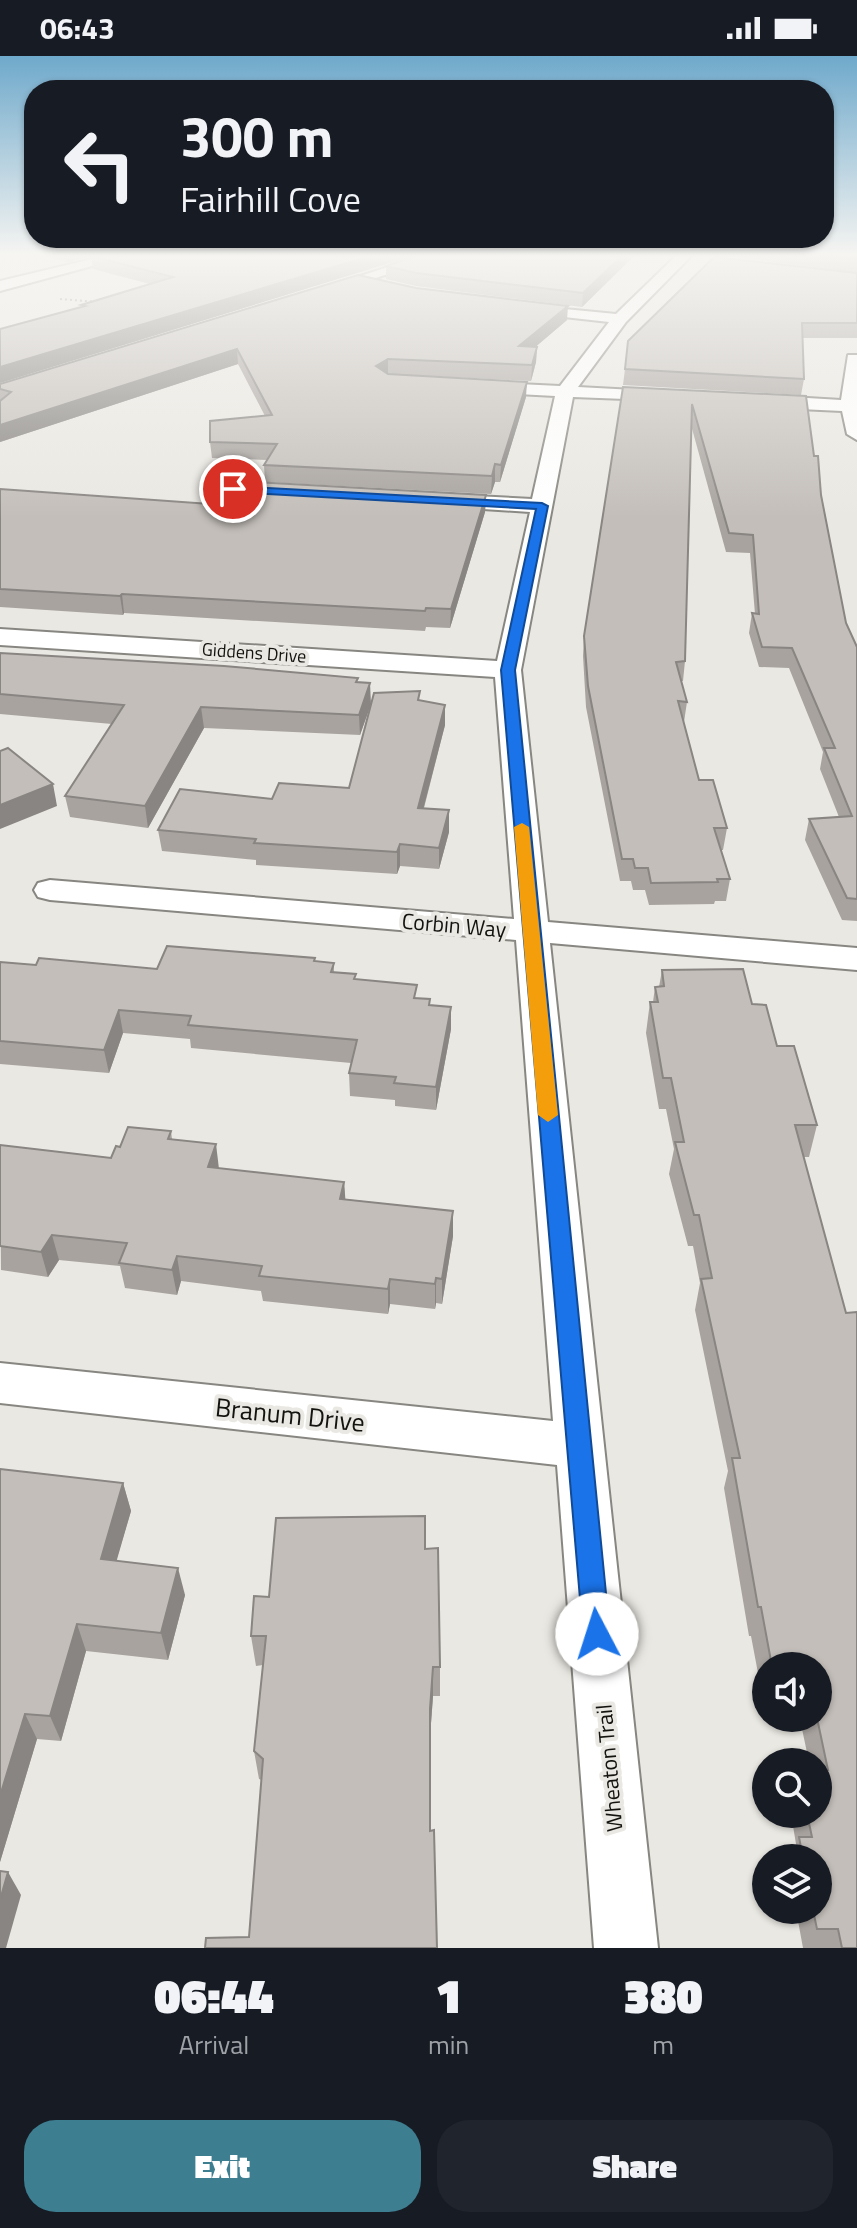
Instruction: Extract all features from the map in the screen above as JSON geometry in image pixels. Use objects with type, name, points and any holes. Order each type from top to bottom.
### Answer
[{"type":"street","name":"Wheaton Trail","points":[[603,341],[565,392],[508,670],[626,1948]]},
{"type":"street","points":[[854,359],[857,434]]},
{"type":"street","points":[[462,386],[692,398]]},
{"type":"street","points":[[739,400],[854,406]]},
{"type":"street","points":[[233,489],[326,494]]},
{"type":"street","points":[[418,499],[542,506]]},
{"type":"street","name":"Giddens Drive","points":[[0,637],[508,670]]},
{"type":"street","name":"Corbin Way","points":[[50,890],[857,959]]},
{"type":"street","name":"Branum Drive","points":[[0,1383],[579,1446]]},
{"type":"building","points":[[0,341],[86,341],[0,367]]},
{"type":"building","points":[[140,341],[525,341],[519,346],[537,347],[532,365],[388,359],[376,366],[388,374],[527,382],[501,465],[495,464],[492,476],[264,465],[277,444],[210,442],[210,421],[272,415],[237,349],[0,425],[0,401],[11,392],[0,389],[0,384]]},
{"type":"building","points":[[628,341],[803,341],[804,379],[625,369]]},
{"type":"building","points":[[623,387],[806,396],[814,456],[818,456],[821,495],[846,623],[857,647],[857,899],[847,898],[809,819],[852,816],[824,748],[835,748],[792,648],[762,647],[752,613],[759,614],[753,535],[729,533],[692,404],[685,661],[676,662],[687,702],[678,701],[699,780],[713,780],[727,828],[714,828],[730,879],[651,883],[648,868],[635,868],[633,859],[622,859],[588,686],[584,636]]},
{"type":"building","points":[[253,482],[486,495],[451,609],[426,608],[425,611],[0,589],[0,489],[238,506]]},
{"type":"building","points":[[0,653],[224,666],[358,678],[356,682],[370,683],[359,715],[201,707],[145,806],[65,796],[124,705],[0,694]]},
{"type":"building","points":[[420,691],[418,700],[445,705],[418,808],[449,810],[439,848],[400,844],[397,852],[254,843],[256,839],[158,830],[180,789],[272,799],[279,783],[349,788],[374,693]]},
{"type":"building","points":[[8,748],[53,784],[0,805],[0,751]]},
{"type":"building","points":[[167,946],[315,958],[314,961],[334,963],[331,972],[356,974],[354,979],[417,985],[414,998],[430,999],[429,1005],[451,1007],[436,1087],[394,1083],[396,1077],[349,1073],[357,1040],[188,1025],[191,1016],[119,1010],[104,1050],[0,1041],[0,962],[36,965],[39,958],[157,969]]},
{"type":"building","points":[[743,969],[752,1004],[766,1005],[777,1046],[794,1046],[817,1125],[795,1125],[846,1313],[857,1312],[857,1948],[842,1948],[838,1929],[817,1929],[816,1924],[832,1924],[832,1844],[800,1844],[799,1837],[812,1837],[810,1828],[832,1828],[832,1748],[823,1748],[820,1732],[832,1732],[832,1652],[769,1652],[761,1607],[758,1607],[732,1458],[740,1458],[701,1279],[712,1278],[699,1215],[694,1215],[675,1142],[684,1142],[671,1078],[663,1078],[650,1002],[658,1002],[655,987],[664,986],[662,970]]},
{"type":"building","points":[[128,1127],[171,1131],[168,1139],[216,1144],[208,1167],[344,1182],[340,1199],[453,1211],[442,1279],[436,1278],[435,1284],[390,1279],[388,1289],[259,1276],[262,1266],[177,1256],[172,1270],[119,1263],[127,1243],[52,1235],[41,1252],[0,1246],[0,1145],[111,1158],[116,1146],[120,1147]]},
{"type":"building","points":[[0,1469],[123,1483],[101,1559],[178,1568],[161,1633],[77,1624],[50,1716],[25,1714],[0,1796]]},
{"type":"building","points":[[425,1516],[425,1549],[438,1548],[440,1667],[433,1667],[430,1709],[430,1831],[434,1830],[437,1948],[205,1948],[206,1938],[249,1937],[263,1759],[254,1751],[266,1636],[251,1636],[254,1596],[269,1597],[276,1518]]},
{"type":"building","points":[[0,1871],[8,1872],[0,1900]]},
{"type":"slow traffic","points":[[522,827],[548,1115]]},
{"type":"route","points":[[233,489],[542,506],[508,670],[597,1634]]}]
